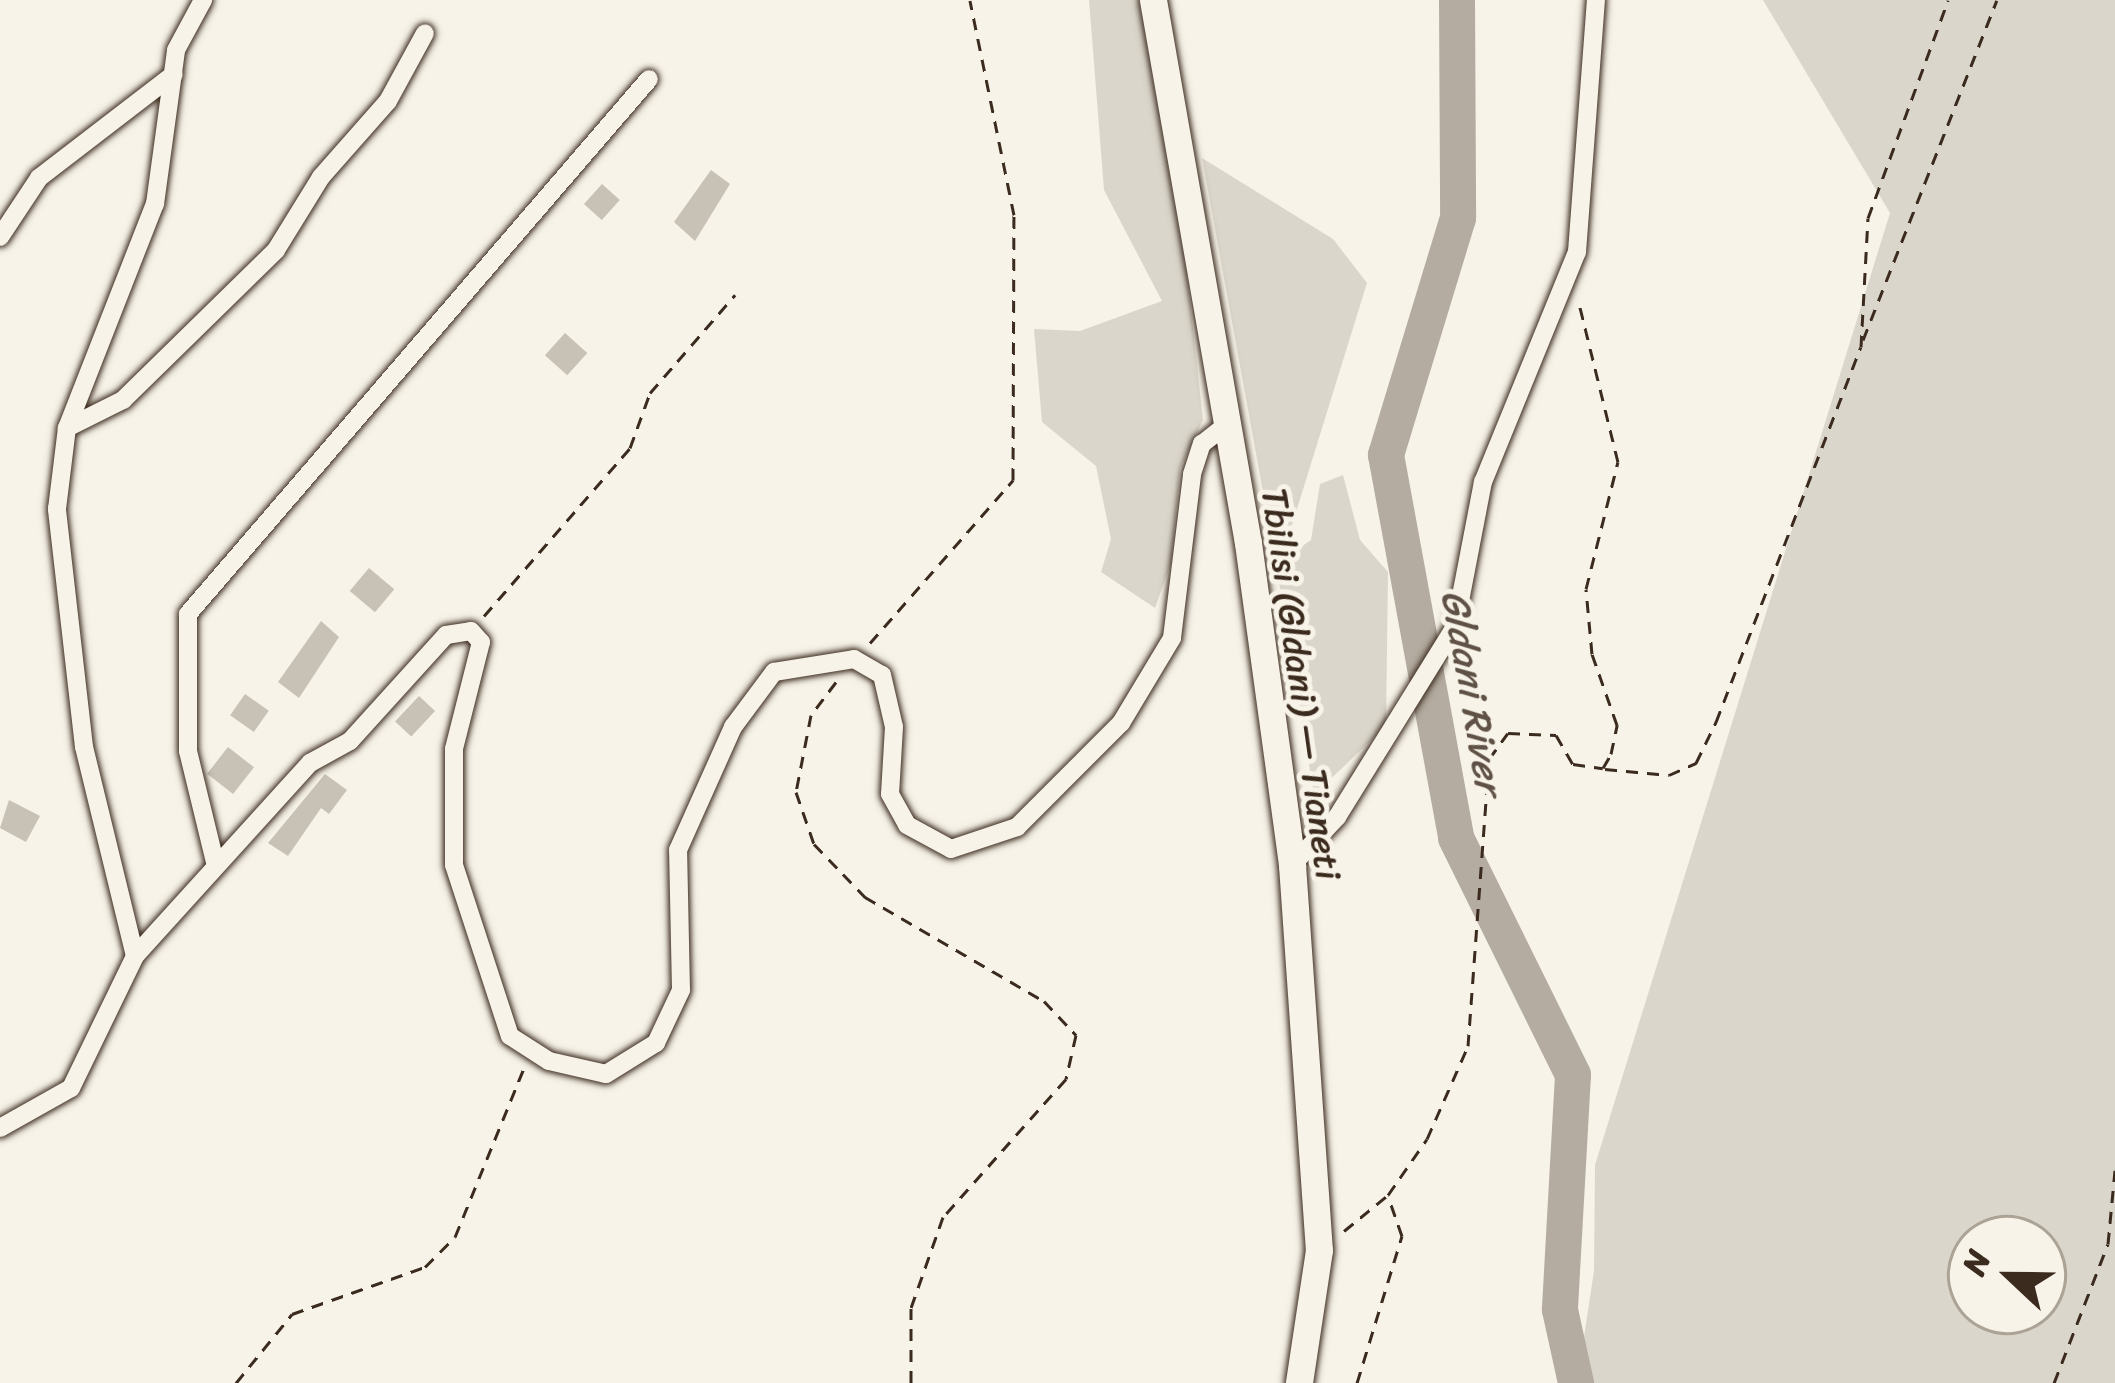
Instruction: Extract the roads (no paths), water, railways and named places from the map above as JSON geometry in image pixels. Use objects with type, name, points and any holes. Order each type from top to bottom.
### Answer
[{"type":"main road","name":"Tbilisi (Gldani) — Tianeti","points":[[1154,0],[1228,424],[1292,865],[1319,1250],[1299,1383]]},
{"type":"street","points":[[135,956],[84,747],[66,622],[57,509],[67,428],[155,204],[174,74],[203,0]]},
{"type":"street","points":[[1292,865],[1336,818],[1455,627],[1483,482],[1569,279],[1587,176],[1596,0]]},
{"type":"street","points":[[67,428],[124,400],[275,250],[321,177],[388,100],[425,33]]},
{"type":"street","points":[[0,237],[40,178],[174,74]]},
{"type":"street","points":[[215,862],[188,751],[188,614],[408,370],[649,79]]},
{"type":"street","points":[[0,1128],[71,1088],[135,956],[215,862],[310,763],[350,742],[446,635],[471,631],[481,642],[454,749],[454,865],[510,1036],[532,1050],[606,1074],[656,1043],[681,990],[678,850],[733,727],[775,672],[854,659],[883,675],[894,727],[890,794],[907,826],[951,849],[1017,827],[1121,723],[1172,638],[1192,474],[1202,444],[1228,424]]},
{"type":"waterway","name":"Gldani River","points":[[1457,0],[1458,218],[1386,455],[1456,838],[1573,1075],[1560,1310],[1576,1383]]}]
